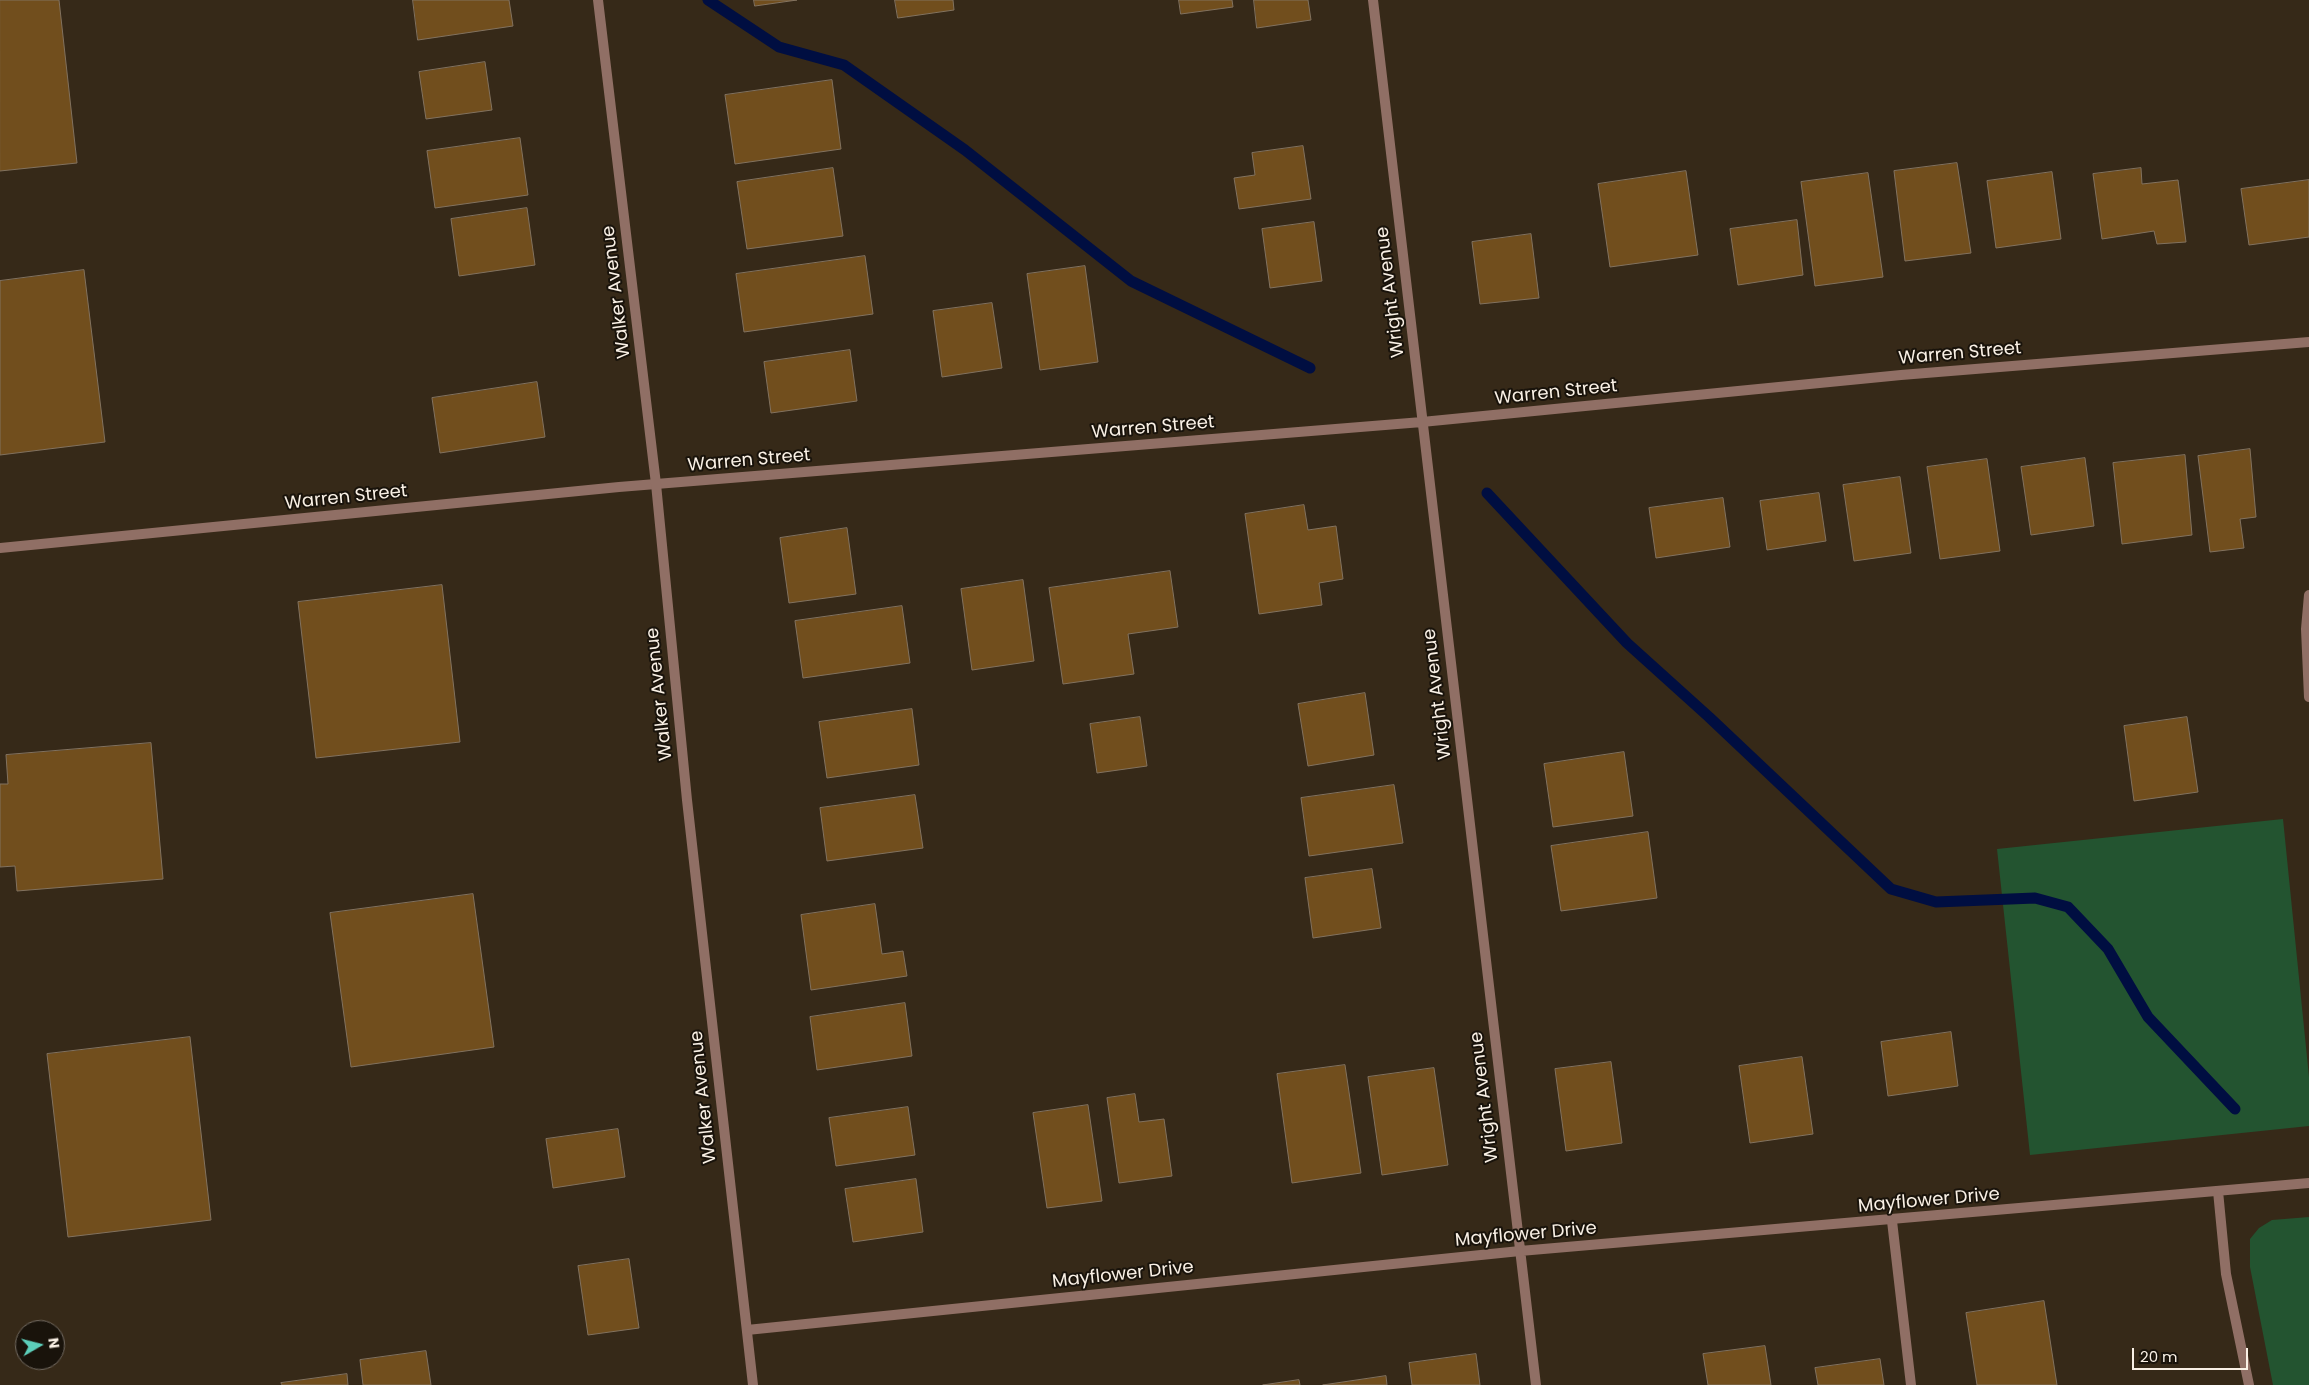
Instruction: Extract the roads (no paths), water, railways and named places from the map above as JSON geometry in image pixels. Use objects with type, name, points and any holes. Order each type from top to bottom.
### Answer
[{"type":"street","name":"Walker Avenue","points":[[598,0],[656,484],[687,800],[753,1385]]},
{"type":"street","name":"Wright Avenue","points":[[1373,0],[1536,1385]]},
{"type":"street","name":"Warren Street","points":[[0,548],[656,484],[1422,422],[1901,376],[2309,342]]},
{"type":"street","points":[[2309,595],[2306,629],[2309,697]]},
{"type":"street","name":"Mayflower Drive","points":[[746,1330],[1520,1251],[2309,1183]]},
{"type":"street","points":[[2218,1190],[2226,1274],[2249,1385]]},
{"type":"street","points":[[1892,1220],[1910,1385]]},
{"type":"waterway","points":[[708,0],[779,47],[844,65],[965,150],[1131,281],[1310,368]]},
{"type":"waterway","points":[[1487,493],[1627,643],[1709,717],[1891,889],[1936,902],[2035,898],[2068,907],[2108,949],[2148,1017],[2235,1109]]}]
